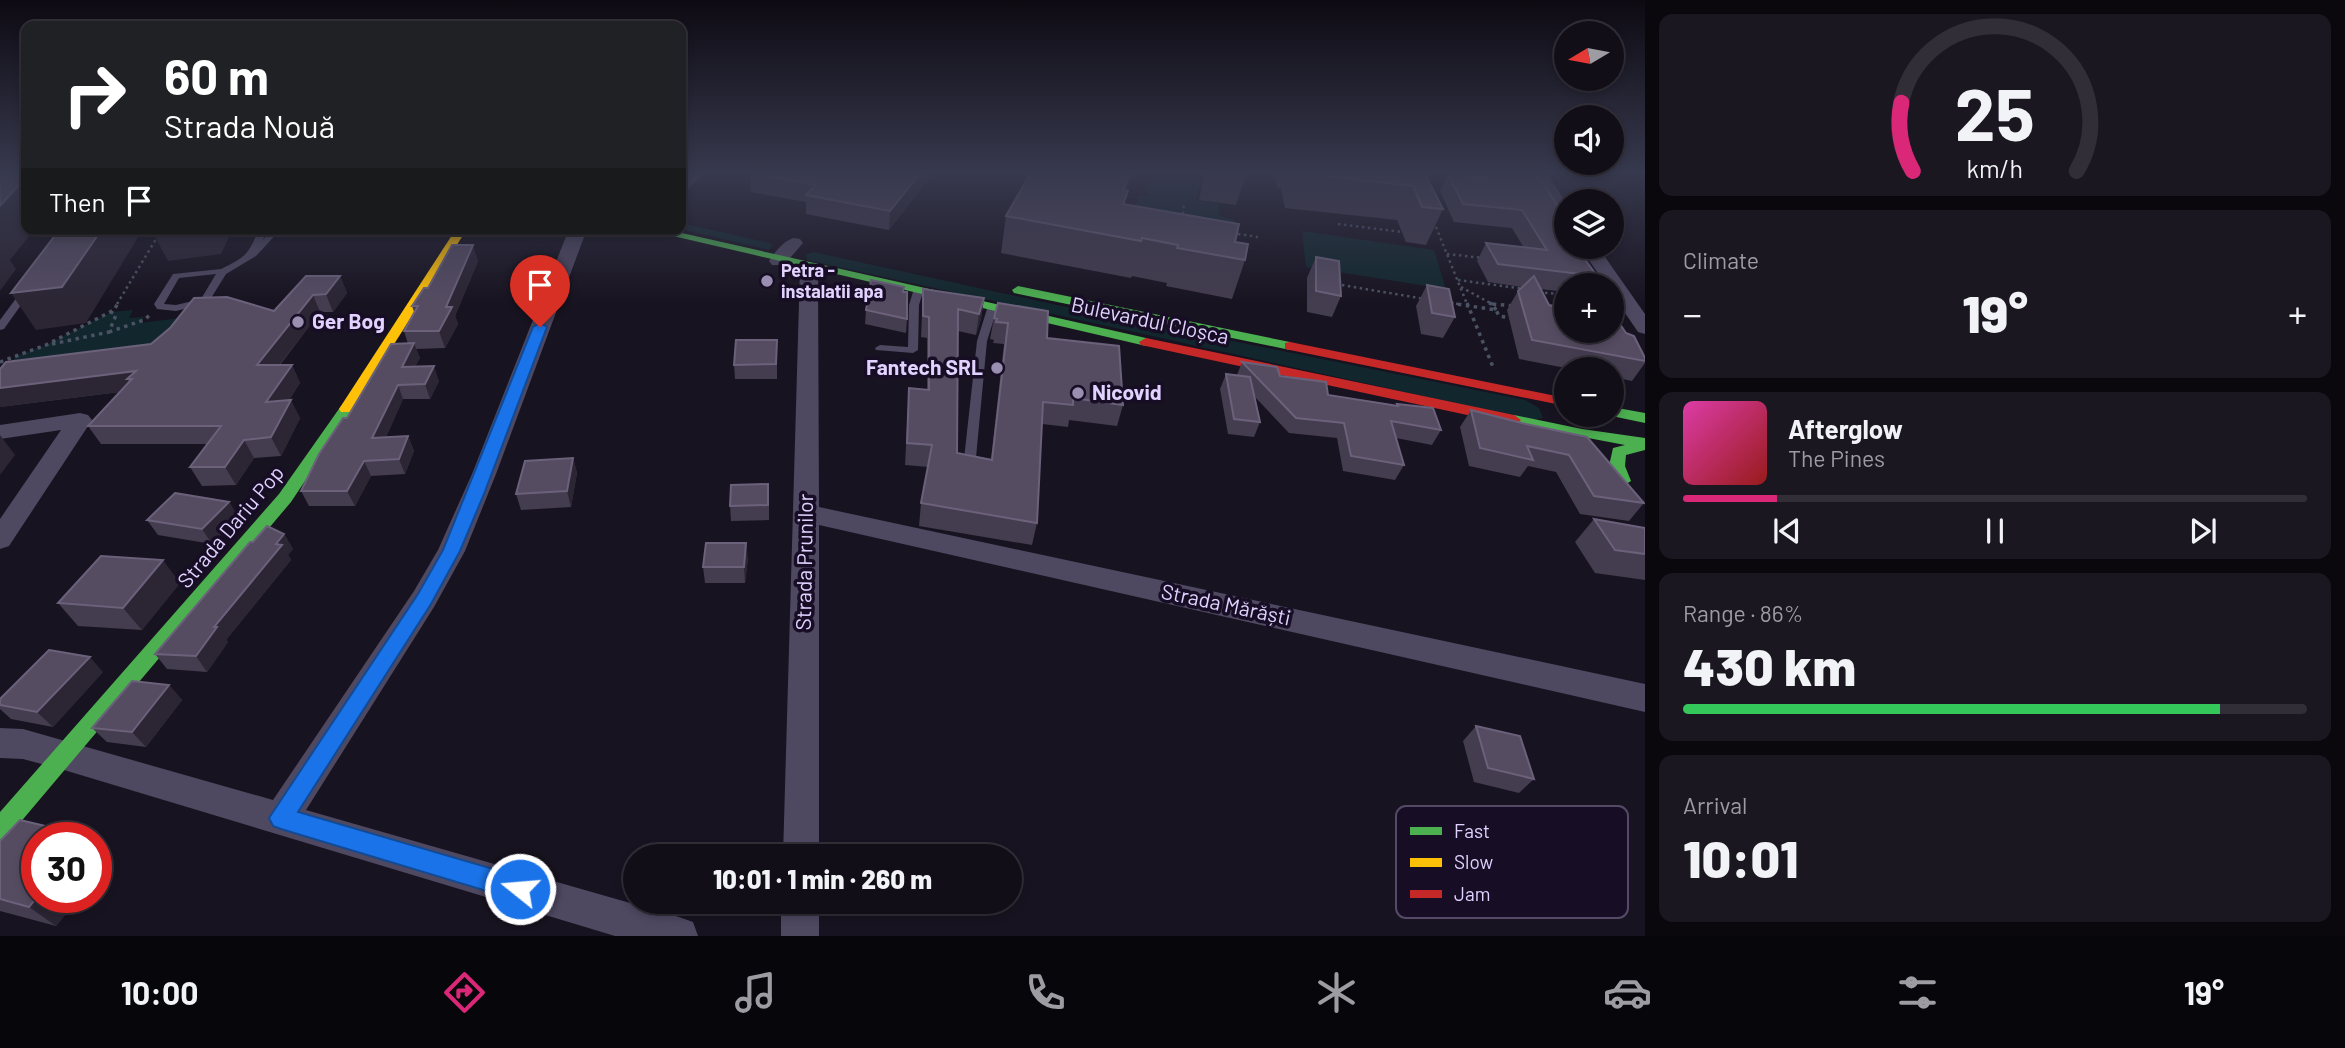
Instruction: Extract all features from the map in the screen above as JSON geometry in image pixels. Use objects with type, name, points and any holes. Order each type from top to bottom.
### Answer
[{"type":"main road","name":"Strada Dariu Pop","points":[[0,829],[285,498],[458,235]]},
{"type":"main road","name":"Bulevardul Cloșca","points":[[672,235],[778,261],[798,250],[918,292],[992,309],[1582,434],[1645,444]]},
{"type":"main road","name":"Bulevardul Cloșca","points":[[1000,286],[1554,400]]},
{"type":"main road","points":[[1624,415],[1645,419]]},
{"type":"main road","points":[[1645,419],[1619,422],[1582,434],[1628,487],[1616,466],[1618,452],[1645,444]]},
{"type":"street","points":[[281,818],[424,599],[451,551],[576,235]]},
{"type":"street","points":[[778,261],[798,250]]},
{"type":"street","name":"Strada Prunilor","points":[[798,250],[806,513],[801,844]]},
{"type":"street","points":[[1597,259],[1645,328]]},
{"type":"street","points":[[0,432],[80,419],[0,539]]},
{"type":"street","name":"Strada Mărăști","points":[[806,513],[1645,698]]},
{"type":"street","points":[[0,743],[23,744],[64,755],[680,936]]},
{"type":"street","points":[[800,914],[800,936]]},
{"type":"lane","points":[[254,256],[261,235]]},
{"type":"lane","points":[[222,272],[210,297],[205,301],[176,308],[160,307],[159,304],[176,276],[222,272],[254,256],[272,235]]},
{"type":"lane","points":[[0,327],[31,284]]},
{"type":"lane","points":[[880,348],[913,350],[914,305],[918,292]]},
{"type":"lane","points":[[969,468],[982,341],[992,309]]},
{"type":"path","points":[[1189,216],[1202,219]]},
{"type":"path","points":[[1338,224],[1415,234]]},
{"type":"path","points":[[1436,227],[1493,366]]},
{"type":"path","points":[[1221,232],[1258,237]]},
{"type":"path","points":[[0,362],[46,345],[111,312],[158,235]]},
{"type":"path","points":[[1427,235],[1440,237]]},
{"type":"path","points":[[1447,254],[1486,258]]},
{"type":"path","points":[[1458,280],[1525,290]]},
{"type":"path","points":[[1330,283],[1431,300]]},
{"type":"path","points":[[1461,287],[1492,304],[1518,307]]},
{"type":"path","points":[[1539,292],[1554,294]]},
{"type":"path","points":[[1444,302],[1496,310]]},
{"type":"path","points":[[1492,304],[1499,316],[1512,318]]},
{"type":"path","points":[[109,332],[116,315],[111,312]]},
{"type":"path","points":[[46,345],[109,332],[144,320],[149,315]]},
{"type":"shaded area","points":[[1134,216],[1219,216],[1235,220],[1230,255],[1130,237]]},
{"type":"shaded area","points":[[686,224],[770,243],[772,246],[769,250],[686,230]]},
{"type":"shaded area","points":[[1302,231],[1434,250],[1446,289],[1306,267]]},
{"type":"shaded area","points":[[813,252],[1099,314],[1525,400],[1539,408],[1543,418],[1532,420],[807,260],[806,254]]},
{"type":"shaded area","points":[[133,310],[129,318],[144,317],[141,323],[188,317],[171,342],[4,374],[16,356],[46,345],[111,312]]},
{"type":"building","points":[[1006,216],[1191,216],[1239,224],[1235,242],[1248,244],[1245,260],[1177,248],[1178,245],[1142,238],[1141,241]]},
{"type":"building","points":[[1526,216],[1554,216],[1554,259],[1585,259],[1595,273],[1498,264],[1486,243],[1547,250]]},
{"type":"building","points":[[55,235],[98,235],[62,287],[11,293]]},
{"type":"building","points":[[452,245],[473,245],[446,307],[452,307],[439,331],[404,331],[418,306],[412,306],[424,288],[428,288]]},
{"type":"building","points":[[1316,257],[1339,261],[1341,296],[1316,291]]},
{"type":"building","points":[[306,276],[340,276],[326,294],[313,295],[257,365],[292,365],[266,402],[291,400],[271,437],[244,440],[225,467],[190,467],[221,426],[88,426],[132,379],[127,379],[136,371],[0,388],[0,369],[6,362],[151,344],[170,328],[194,298],[227,297],[274,311]]},
{"type":"building","points":[[1534,276],[1549,305],[1554,306],[1554,343],[1624,343],[1624,330],[1634,336],[1645,361],[1532,340],[1518,291]]},
{"type":"building","points":[[871,280],[904,287],[903,292],[907,292],[907,319],[866,310]]},
{"type":"building","points":[[1427,285],[1449,289],[1455,317],[1432,313]]},
{"type":"building","points":[[923,289],[984,298],[979,314],[958,309],[957,453],[992,460],[1008,323],[996,322],[997,319],[994,318],[998,303],[1048,311],[1047,338],[1119,346],[1123,405],[1073,398],[1073,405],[1043,402],[1037,523],[921,503],[932,445],[907,443],[909,388],[929,390],[929,317],[923,316]]},
{"type":"building","points":[[736,340],[777,340],[776,364],[734,365]]},
{"type":"building","points":[[414,343],[402,367],[434,366],[425,384],[398,385],[372,438],[408,436],[399,459],[364,461],[347,491],[301,491],[319,454],[343,418],[347,418],[391,344]]},
{"type":"building","points":[[1242,362],[1277,367],[1280,376],[1326,382],[1328,395],[1398,406],[1397,404],[1433,408],[1441,430],[1391,421],[1404,465],[1351,456],[1344,423],[1296,418]]},
{"type":"building","points":[[1226,374],[1250,377],[1260,422],[1234,419]]},
{"type":"building","points":[[1471,410],[1587,437],[1644,503],[1594,496],[1569,455],[1527,446],[1533,460],[1480,448]]},
{"type":"building","points":[[573,458],[567,491],[516,494],[525,461]]},
{"type":"building","points":[[768,484],[768,505],[730,506],[731,485]]},
{"type":"building","points":[[175,493],[229,502],[202,529],[147,520]]},
{"type":"building","points":[[1594,519],[1645,528],[1645,554],[1615,550]]},
{"type":"building","points":[[267,526],[284,534],[276,544],[282,545],[214,627],[217,627],[196,656],[155,654],[250,542]]},
{"type":"building","points":[[706,543],[746,543],[744,567],[703,567]]},
{"type":"building","points":[[101,556],[163,560],[123,608],[58,603]]},
{"type":"building","points":[[49,650],[90,657],[37,712],[0,705],[0,699]]},
{"type":"building","points":[[132,681],[169,685],[132,732],[92,728]]},
{"type":"building","points":[[1476,726],[1520,736],[1534,779],[1488,768]]},
{"type":"building","points":[[20,820],[28,822],[21,822],[21,905],[0,899],[0,841]]},
{"type":"traffic: fast","points":[[674,235],[1146,342]]},
{"type":"traffic: fast","points":[[1018,290],[1290,346]]},
{"type":"traffic: fast","points":[[0,829],[285,498],[346,409]]},
{"type":"traffic: fast","points":[[1624,414],[1645,418]]},
{"type":"traffic: fast","points":[[1514,420],[1645,443]]},
{"type":"traffic: fast","points":[[1623,481],[1617,466],[1618,452],[1645,445]]},
{"type":"traffic: slow","points":[[346,409],[458,235]]},
{"type":"traffic: jam","points":[[1146,342],[1514,420]]},
{"type":"traffic: jam","points":[[1290,346],[1554,400]]},
{"type":"place","name":"Petra - instalatii apa","points":[[767,281]]},
{"type":"place","name":"Ger Bog","points":[[298,322]]},
{"type":"place","name":"Fantech SRL","points":[[997,368]]},
{"type":"place","name":"Nicovid","points":[[1078,393]]},
{"type":"route","points":[[520,889],[281,818],[424,599],[451,551],[476,494],[540,327]]}]
